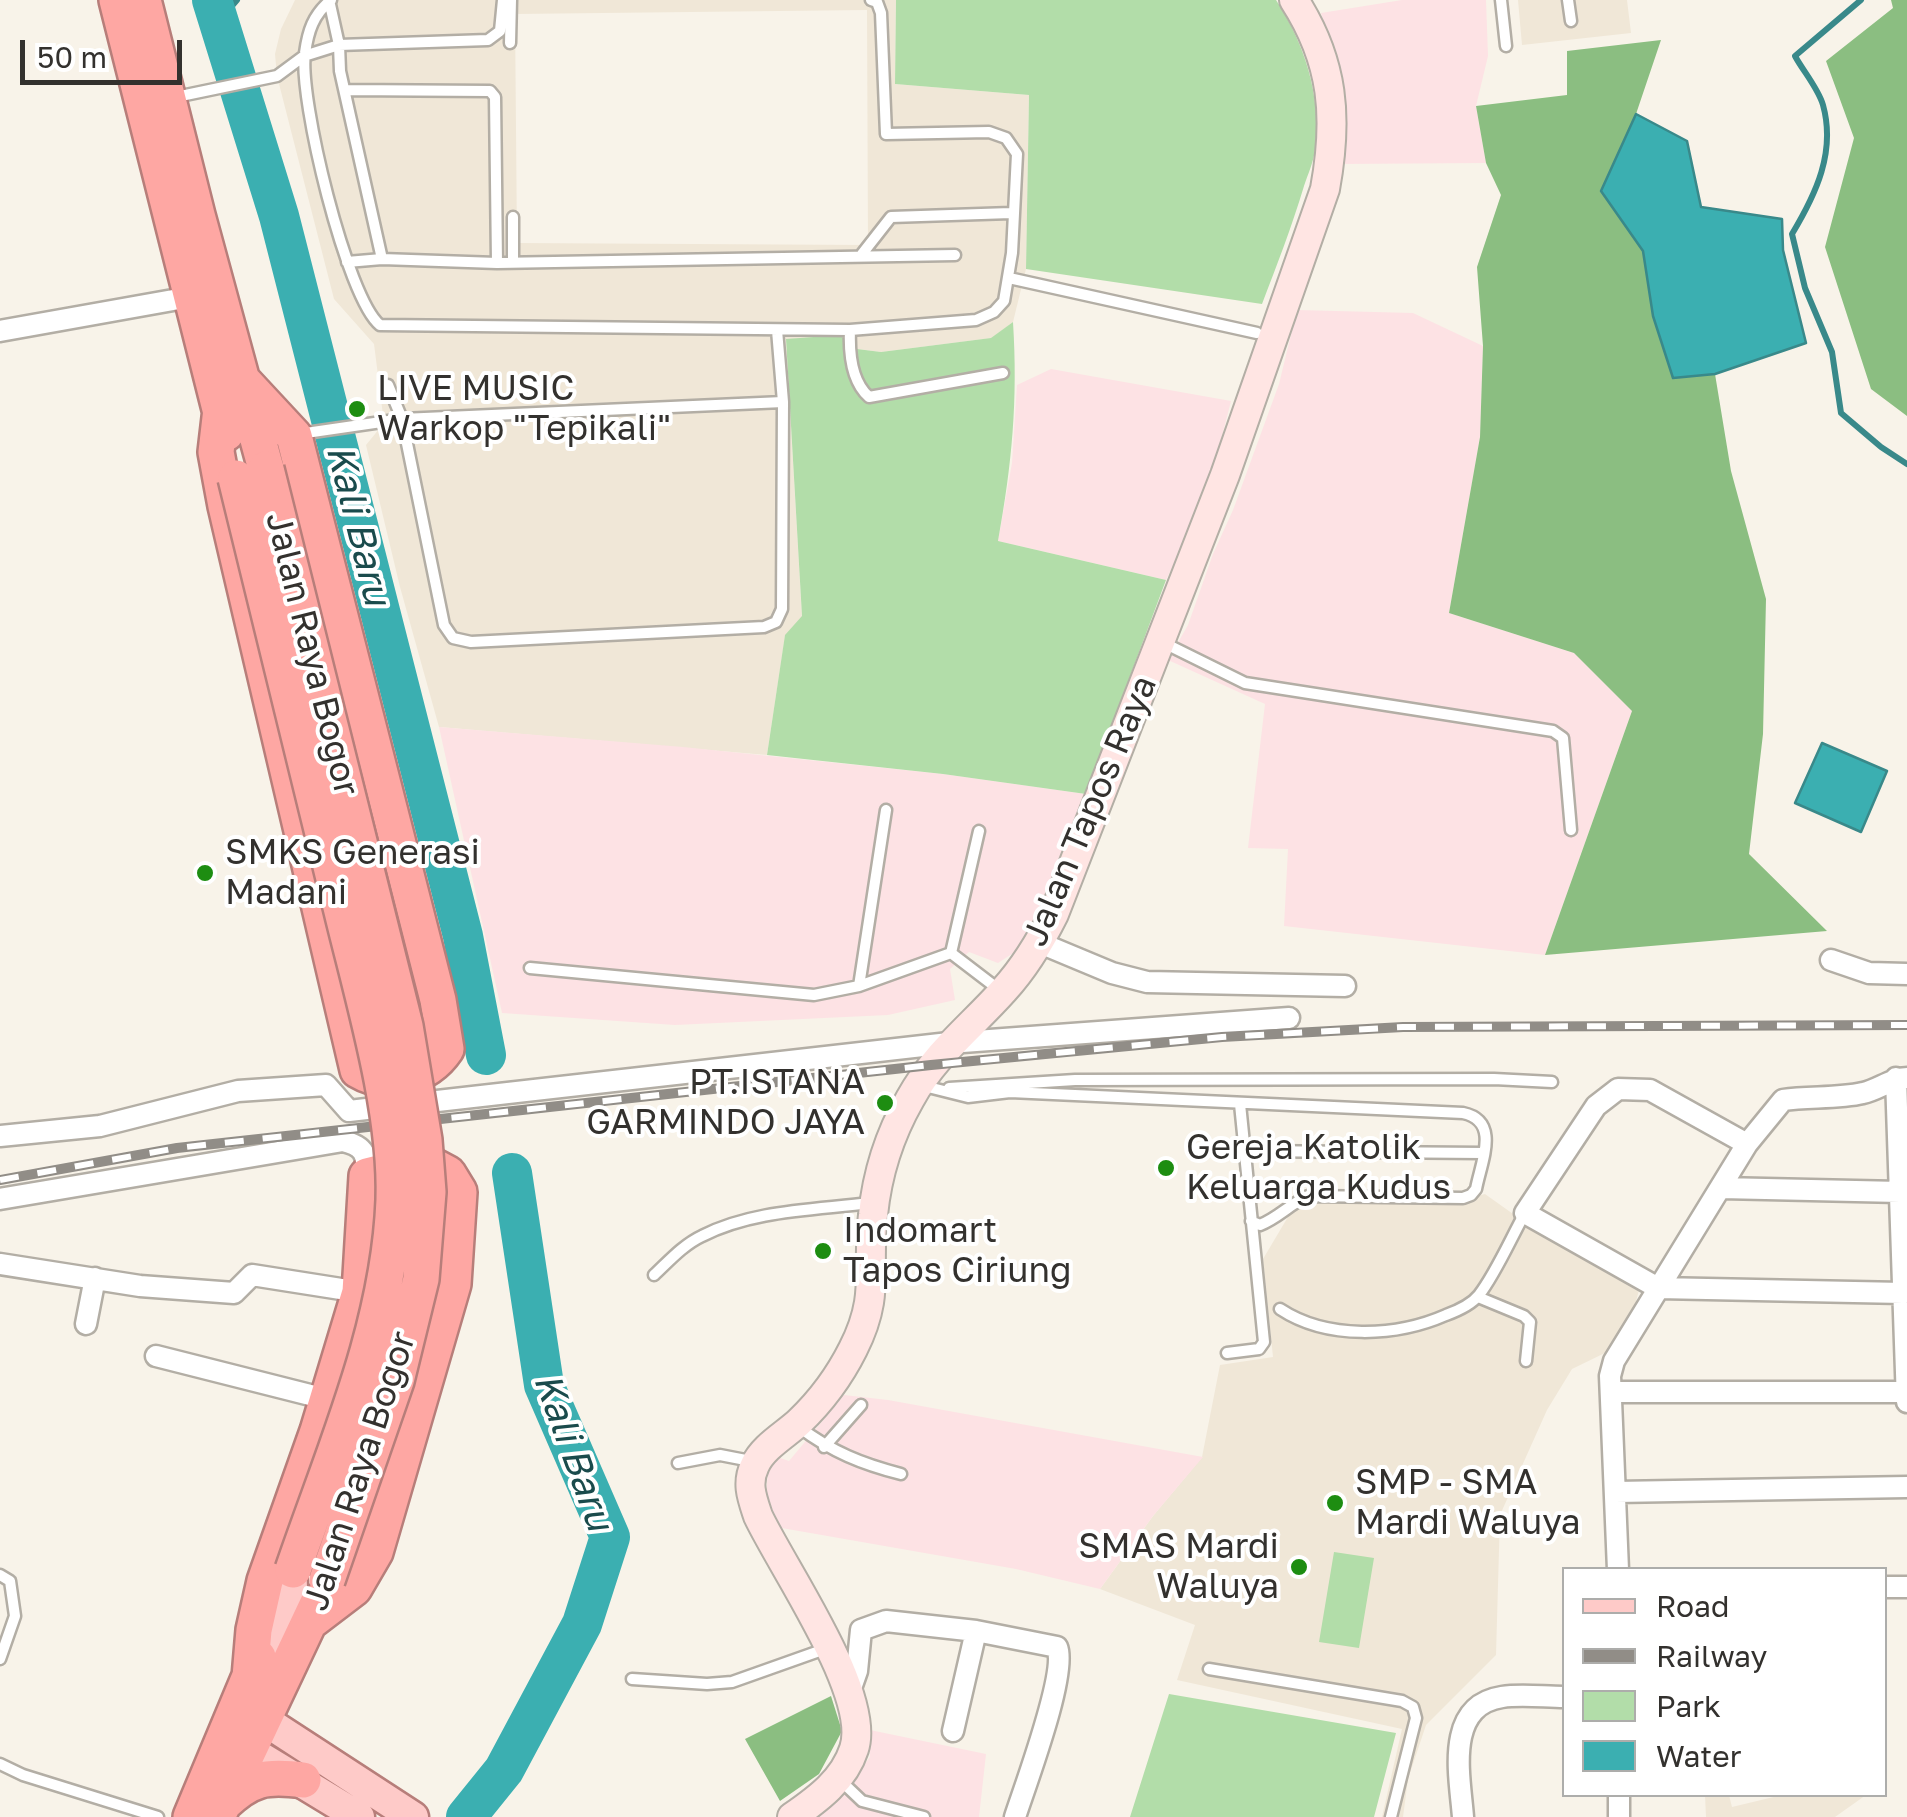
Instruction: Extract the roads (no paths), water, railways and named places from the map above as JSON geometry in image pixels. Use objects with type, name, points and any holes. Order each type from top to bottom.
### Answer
[{"type":"highway","name":"Jalan Raya Bogor","points":[[126,0],[204,313],[221,410],[251,473],[406,1026],[428,1192],[421,1279],[396,1381],[328,1580],[256,1735],[210,1813]]},
{"type":"highway","name":"Jalan Raya Bogor","points":[[204,313],[241,379],[251,473],[371,1033],[392,1148],[394,1199],[387,1278],[370,1346],[292,1573],[250,1677],[210,1813]]},
{"type":"highway","points":[[221,410],[216,452],[226,506],[358,1070],[372,1078],[394,1079],[420,1073],[437,1063],[446,1049],[438,1000],[302,434],[241,379]]},
{"type":"highway","points":[[250,1677],[254,1630],[265,1580],[318,1431],[360,1292],[368,1176],[407,1166],[433,1166],[448,1174],[459,1192],[453,1284],[375,1552],[354,1588],[312,1620]]},
{"type":"highway","points":[[210,1813],[241,1787],[259,1780],[303,1780]]},
{"type":"main road","name":"Jalan Tapos Raya","points":[[756,1462],[829,1389],[864,1323],[873,1288],[871,1236],[879,1174],[893,1137],[932,1087],[950,1043],[1002,992],[1040,943],[1225,475],[1325,189],[1333,145],[1331,96],[1324,58],[1294,0]]},
{"type":"main road","points":[[756,1462],[750,1492],[758,1516],[850,1691],[857,1738],[839,1779],[792,1817]]},
{"type":"main road","points":[[292,1573],[294,1592],[282,1643],[247,1728],[303,1780],[359,1817]]},
{"type":"main road","points":[[256,1735],[414,1817]]},
{"type":"street","points":[[0,332],[204,313]]},
{"type":"street","points":[[1040,943],[1112,973],[1147,982],[1345,986]]},
{"type":"street","points":[[1831,960],[1869,973],[1907,974]]},
{"type":"street","points":[[0,1136],[100,1126],[238,1090],[326,1085],[348,1111],[950,1043],[1289,1018]]},
{"type":"street","points":[[358,1070],[366,1109]]},
{"type":"street","points":[[1618,1567],[1611,1392],[1614,1362],[1747,1144],[1783,1100],[1850,1096],[1902,1078],[1900,1192],[1907,1402]]},
{"type":"street","points":[[1747,1144],[1650,1090],[1618,1089],[1596,1106],[1525,1213],[1658,1288],[1905,1282]]},
{"type":"street","points":[[0,1199],[343,1140],[358,1144],[367,1156],[368,1176]]},
{"type":"street","points":[[1721,1188],[1900,1192]]},
{"type":"street","points":[[0,1264],[140,1286],[234,1292],[252,1275],[360,1292]]},
{"type":"street","points":[[86,1324],[95,1278]]},
{"type":"street","points":[[156,1356],[326,1399]]},
{"type":"street","points":[[1611,1392],[1907,1392]]},
{"type":"street","points":[[1616,1492],[1907,1487]]},
{"type":"street","points":[[850,1691],[857,1671],[860,1630],[873,1624],[976,1631],[1054,1646],[1059,1650],[1060,1666],[1015,1817]]},
{"type":"street","points":[[952,1730],[976,1631]]},
{"type":"street","points":[[1463,1817],[1458,1755],[1462,1726],[1475,1709],[1503,1697],[1562,1697]]},
{"type":"lane","points":[[330,0],[344,90],[382,259]]},
{"type":"lane","points":[[330,0],[313,18],[304,56],[305,95],[347,262],[370,318],[380,325],[850,330],[976,320],[994,312],[1004,301],[1017,154],[1006,138],[989,132],[886,134],[881,13],[877,2],[870,0]]},
{"type":"lane","points":[[154,101],[273,77],[304,56],[339,45],[488,40],[500,31],[503,0]]},
{"type":"lane","points":[[510,43],[511,0]]},
{"type":"lane","points":[[1501,0],[1506,46]]},
{"type":"lane","points":[[1568,0],[1572,21]]},
{"type":"lane","points":[[344,90],[490,90],[496,97],[496,262]]},
{"type":"lane","points":[[862,254],[892,217],[1011,213]]},
{"type":"lane","points":[[512,217],[512,260]]},
{"type":"lane","points":[[347,262],[954,255]]},
{"type":"lane","points":[[1009,278],[1257,334]]},
{"type":"lane","points":[[388,386],[402,420],[444,625],[454,638],[490,641],[764,628],[776,622],[782,608],[782,402],[777,330]]},
{"type":"lane","points":[[850,330],[849,348],[858,387],[869,397],[1004,372]]},
{"type":"lane","points":[[302,434],[402,420],[782,402]]},
{"type":"lane","points":[[1161,641],[1245,683],[1553,731],[1563,738],[1567,754],[1571,830]]},
{"type":"lane","points":[[859,986],[886,810]]},
{"type":"lane","points":[[951,954],[979,831]]},
{"type":"lane","points":[[530,968],[814,994],[859,986],[951,954]]},
{"type":"lane","points":[[951,954],[1002,992]]},
{"type":"lane","points":[[932,1087],[1094,1080],[1552,1082]]},
{"type":"lane","points":[[932,1087],[968,1097],[1010,1092],[1463,1113],[1474,1116],[1485,1126],[1487,1138],[1471,1196],[1308,1196],[1290,1204],[1272,1220],[1260,1225],[1252,1221]]},
{"type":"lane","points":[[1227,1353],[1258,1350],[1264,1342],[1240,1104]]},
{"type":"lane","points":[[1245,1151],[1483,1153]]},
{"type":"lane","points":[[654,1276],[681,1249],[721,1227],[786,1212],[875,1202]]},
{"type":"lane","points":[[1280,1309],[1302,1320],[1382,1333],[1428,1323],[1478,1297],[1525,1213]]},
{"type":"lane","points":[[1478,1297],[1530,1322],[1526,1361]]},
{"type":"lane","points":[[824,1447],[861,1405]]},
{"type":"lane","points":[[796,1425],[824,1447],[860,1464],[901,1474]]},
{"type":"lane","points":[[678,1464],[720,1455],[756,1462]]},
{"type":"lane","points":[[0,1575],[10,1581],[16,1616],[0,1659]]},
{"type":"lane","points":[[632,1679],[732,1682],[828,1648]]},
{"type":"lane","points":[[1209,1668],[1384,1698],[1413,1707],[1416,1718],[1391,1817]]},
{"type":"lane","points":[[0,1764],[23,1775],[158,1817]]},
{"type":"lane","points":[[839,1779],[862,1801],[924,1817]]},
{"type":"water","points":[[1636,114],[1687,141],[1701,207],[1782,219],[1783,250],[1806,343],[1715,374],[1673,378],[1653,316],[1643,251],[1601,191]]},
{"type":"water","points":[[1822,743],[1887,771],[1861,832],[1795,803]]},
{"type":"waterway","name":"Kali Baru","points":[[212,0],[279,216],[463,936],[486,1055]]},
{"type":"waterway","points":[[219,21],[237,0]]},
{"type":"waterway","points":[[1861,0],[1795,56],[1821,99],[1827,139],[1816,188],[1792,234],[1805,288],[1832,352],[1841,413],[1907,464]]},
{"type":"waterway","name":"Kali Baru","points":[[466,1817],[504,1770],[582,1624],[610,1537],[544,1385],[512,1173]]},
{"type":"railway","points":[[0,1180],[177,1148],[1222,1037],[1403,1027],[1907,1025]]},
{"type":"place","name":"LIVE MUSIC Warkop \"Tepikali\"","points":[[357,409]]},
{"type":"place","name":"SMKS Generasi Madani","points":[[205,873]]},
{"type":"place","name":"PT.ISTANA GARMINDO JAYA","points":[[885,1103]]},
{"type":"place","name":"Gereja Katolik Keluarga Kudus","points":[[1166,1168]]},
{"type":"place","name":"Indomart Tapos Ciriung","points":[[823,1251]]},
{"type":"place","name":"SMP - SMA Mardi Waluya","points":[[1335,1503]]},
{"type":"place","name":"SMAS Mardi Waluya","points":[[1299,1567]]}]
